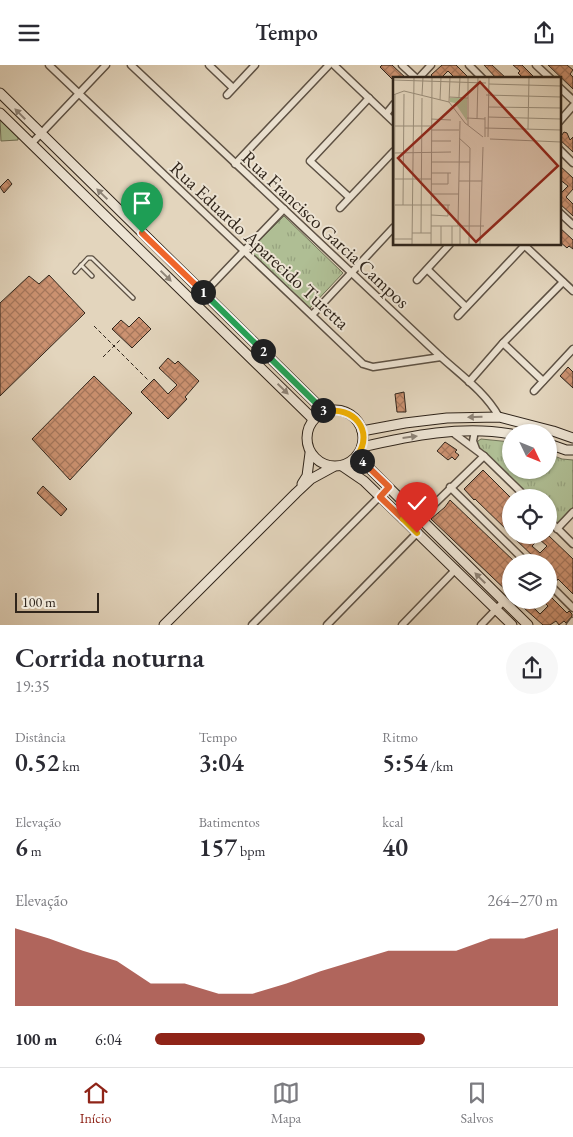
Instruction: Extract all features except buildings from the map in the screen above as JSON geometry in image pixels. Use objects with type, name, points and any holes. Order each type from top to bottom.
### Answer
[{"type":"main road","points":[[0,93],[325,412]]},
{"type":"main road","points":[[0,113],[314,419]]},
{"type":"main road","points":[[183,293],[193,283]]},
{"type":"main road","points":[[164,625],[311,479],[337,467],[350,462],[357,456],[362,447],[360,424],[348,413],[332,410],[314,419],[308,427],[306,436],[310,453],[324,465],[337,467],[364,481],[512,625]]},
{"type":"main road","points":[[362,431],[447,418],[499,417],[526,424]]},
{"type":"main road","points":[[362,447],[402,438],[452,432],[502,432]]},
{"type":"main road","points":[[558,433],[573,438]]},
{"type":"main road","points":[[558,447],[573,450]]},
{"type":"main road","points":[[296,493],[307,476],[310,453]]},
{"type":"main road","points":[[357,456],[502,599]]},
{"type":"main road","points":[[512,609],[528,625]]},
{"type":"street","name":"Rua Eduardo Aparecido Turetta","points":[[49,65],[363,364],[373,367],[441,357]]},
{"type":"street","points":[[31,145],[106,65]]},
{"type":"street","name":"Rua Francisco Garcia Campos","points":[[131,65],[350,273],[469,382],[491,404],[499,417]]},
{"type":"street","points":[[209,65],[233,88]]},
{"type":"street","points":[[227,95],[255,65]]},
{"type":"street","points":[[235,163],[329,65]]},
{"type":"street","points":[[334,65],[393,121]]},
{"type":"street","points":[[402,65],[415,77]]},
{"type":"street","points":[[419,77],[431,65]]},
{"type":"street","points":[[468,65],[481,77]]},
{"type":"street","points":[[536,65],[549,77]]},
{"type":"street","points":[[560,88],[573,100]]},
{"type":"street","points":[[349,197],[310,161],[368,98]]},
{"type":"street","points":[[386,114],[393,105]]},
{"type":"street","points":[[560,121],[573,106]]},
{"type":"street","points":[[560,150],[573,163]]},
{"type":"street","points":[[340,208],[393,152]]},
{"type":"street","points":[[204,293],[284,209]]},
{"type":"street","points":[[560,213],[573,225]]},
{"type":"street","points":[[312,315],[393,228]]},
{"type":"street","points":[[417,280],[449,245]]},
{"type":"street","points":[[458,316],[524,245],[573,291]]},
{"type":"street","points":[[428,270],[466,307]]},
{"type":"street","points":[[469,382],[502,343],[563,282]]},
{"type":"street","points":[[502,343],[543,381]]},
{"type":"street","points":[[534,391],[573,349]]},
{"type":"street","points":[[475,431],[473,441],[477,451]]},
{"type":"street","points":[[452,432],[484,456],[518,489]]},
{"type":"street","points":[[420,518],[484,456]]},
{"type":"street","points":[[252,625],[389,487]]},
{"type":"street","points":[[450,487],[518,554]]},
{"type":"street","points":[[573,512],[557,529],[573,543]]},
{"type":"street","points":[[327,625],[417,533]]},
{"type":"street","points":[[402,625],[456,569]]},
{"type":"street","points":[[557,592],[573,608]]},
{"type":"street","points":[[481,625],[502,603]]},
{"type":"street","points":[[570,625],[573,621]]},
{"type":"lane","points":[[74,272],[88,258],[92,258],[133,298]]},
{"type":"lane","points":[[81,265],[92,275]]},
{"type":"path","points":[[94,326],[150,381]]},
{"type":"path","points":[[103,357],[120,340]]},
{"type":"green space","points":[[0,120],[18,137],[18,140],[1,141]]},
{"type":"green space","points":[[284,216],[343,273],[310,308],[249,251]]},
{"type":"green space","points":[[481,439],[502,441],[502,470],[476,445]]},
{"type":"green space","points":[[558,457],[573,460],[573,507],[558,524],[557,489],[522,489],[511,479],[558,479]]},
{"type":"route","points":[[142,233],[325,412],[340,410],[348,413],[360,424],[363,442],[357,456],[389,487],[380,497],[417,533]]}]
